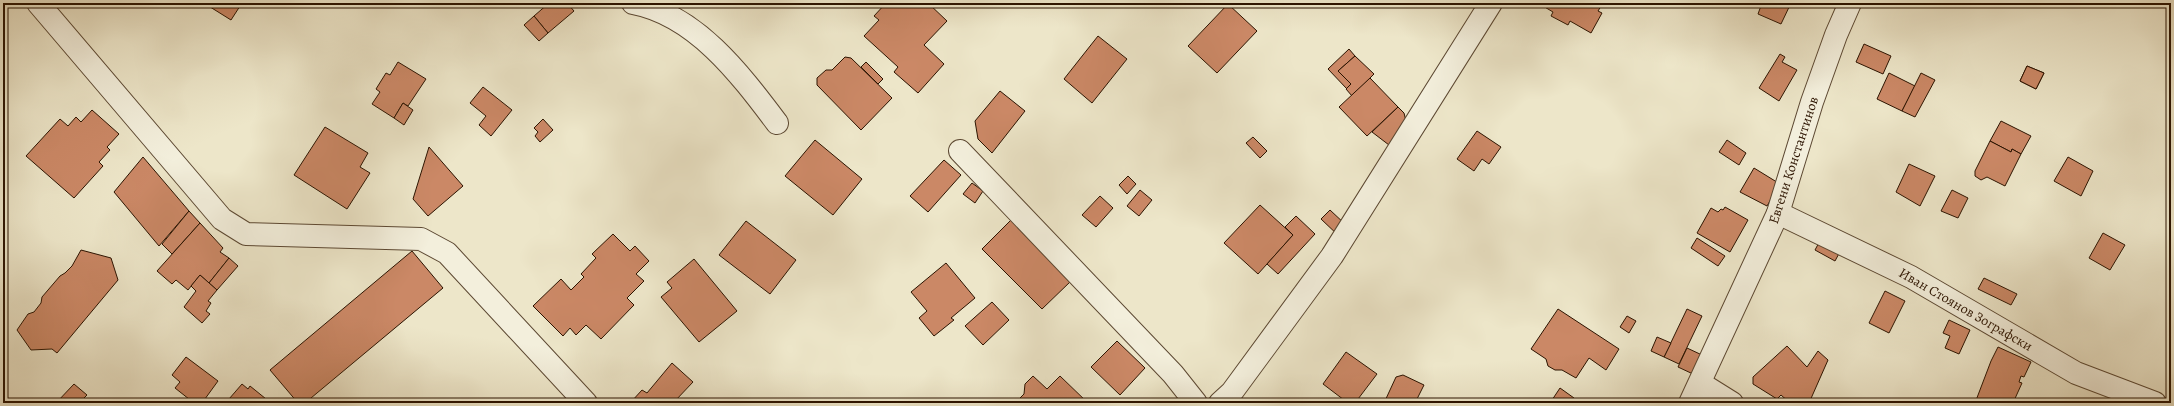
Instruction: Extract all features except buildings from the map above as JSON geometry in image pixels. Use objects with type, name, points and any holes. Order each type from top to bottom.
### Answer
[{"type":"street","points":[[38,3],[62,28],[222,219],[246,234],[421,239],[447,253],[586,403]]},
{"type":"street","points":[[633,3],[651,6],[684,23],[717,52],[747,84],[777,123]]},
{"type":"street","points":[[1232,399],[1332,256],[1491,3]]},
{"type":"street","name":"Евгени Константинов","points":[[1690,403],[1778,213],[1812,102],[1836,35],[1850,3]]},
{"type":"street","points":[[960,152],[1173,374],[1196,403]]},
{"type":"street","name":"Иван Стоянов Зографски","points":[[1778,213],[1911,277],[2076,373],[2155,403]]},
{"type":"street","points":[[1700,383],[1732,403]]}]
